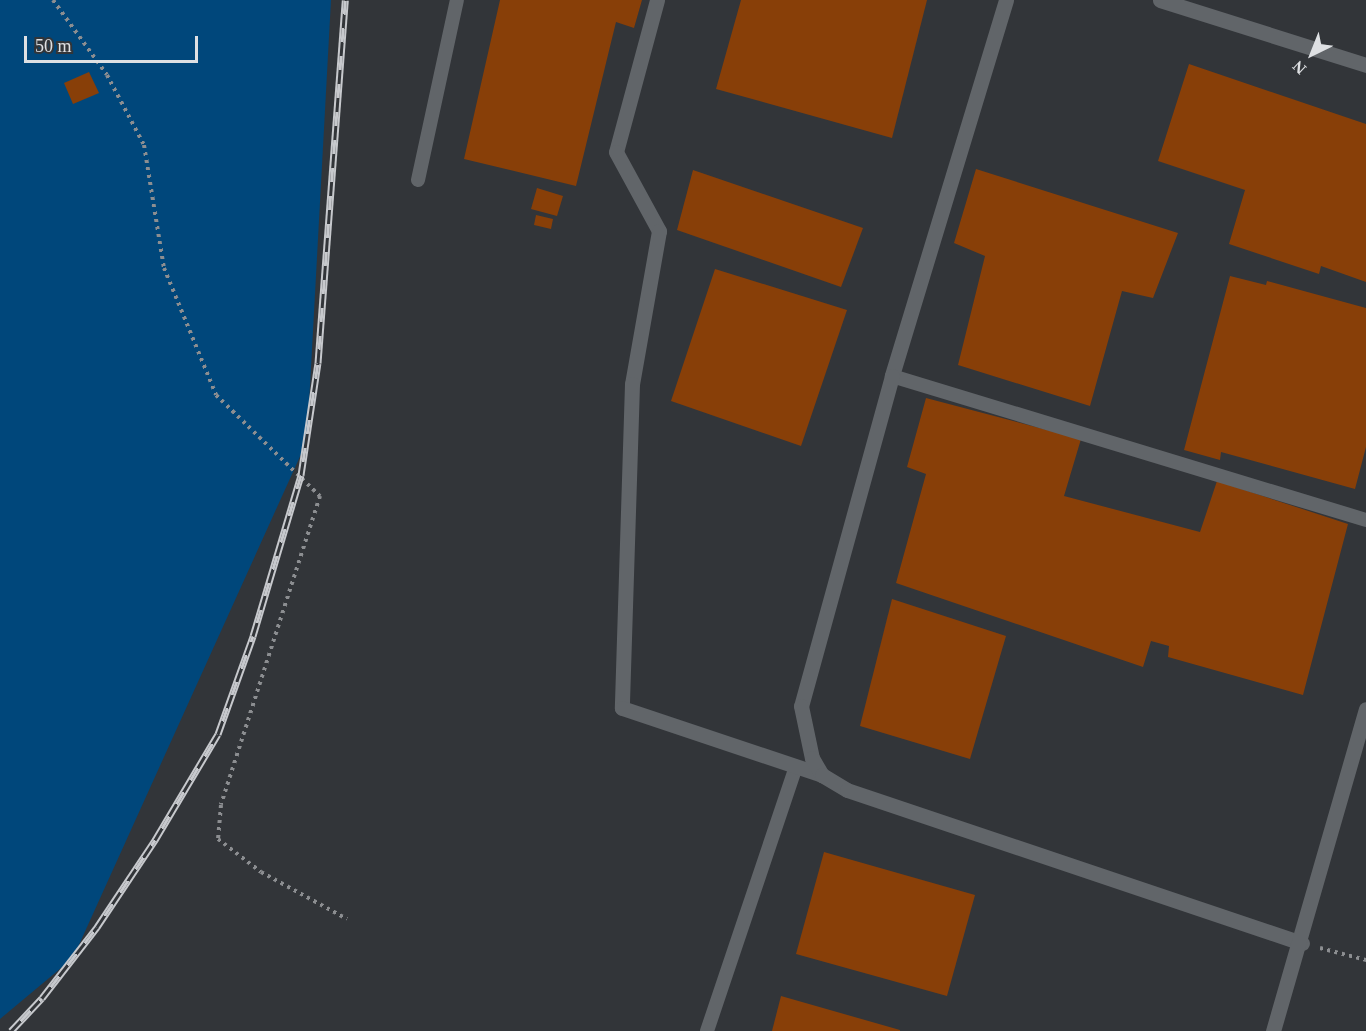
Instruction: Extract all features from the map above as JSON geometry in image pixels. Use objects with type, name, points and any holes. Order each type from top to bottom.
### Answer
[{"type":"street","points":[[657,0],[616,152],[659,231],[633,384],[622,708],[822,775],[858,794],[1302,943]]},
{"type":"street","points":[[822,775],[812,758],[801,706],[892,376],[1006,0]]},
{"type":"street","points":[[1160,0],[1366,65]]},
{"type":"street","points":[[1273,1031],[1302,943],[1366,710]]},
{"type":"lane","points":[[418,180],[457,0]]},
{"type":"lane","points":[[892,376],[1366,520]]},
{"type":"lane","points":[[706,1031],[796,767]]},
{"type":"path","points":[[53,0],[107,75],[144,145],[164,268],[216,395],[320,496],[221,805],[218,839],[261,872],[347,919]]},
{"type":"path","points":[[1302,943],[1366,960]]},
{"type":"shaded area","points":[[0,0],[331,0],[307,441],[73,958],[0,1019]]},
{"type":"building","points":[[500,0],[642,0],[634,28],[616,22],[576,186],[464,159]]},
{"type":"building","points":[[741,0],[927,0],[892,138],[716,89]]},
{"type":"building","points":[[1189,64],[1366,124],[1366,282],[1321,266],[1319,274],[1229,244],[1245,190],[1158,161]]},
{"type":"building","points":[[89,72],[99,93],[73,104],[64,83]]},
{"type":"building","points":[[976,169],[1178,233],[1153,298],[1122,291],[1090,406],[958,365],[985,256],[954,243]]},
{"type":"building","points":[[693,170],[863,228],[841,287],[677,230]]},
{"type":"building","points":[[537,188],[563,196],[557,216],[531,209]]},
{"type":"building","points":[[536,215],[553,219],[551,229],[534,225]]},
{"type":"building","points":[[715,269],[847,310],[801,446],[671,401]]},
{"type":"building","points":[[1230,276],[1266,285],[1267,281],[1366,308],[1366,447],[1355,489],[1221,452],[1220,460],[1184,450]]},
{"type":"building","points":[[926,398],[1081,439],[1064,496],[1200,532],[1217,481],[1348,524],[1303,695],[1168,657],[1169,646],[1151,641],[1143,667],[896,583],[926,474],[907,467]]},
{"type":"building","points":[[892,599],[1006,636],[970,759],[860,726]]},
{"type":"building","points":[[824,852],[975,895],[947,996],[796,954]]},
{"type":"building","points":[[781,996],[900,1030],[900,1031],[772,1031]]},
{"type":"railway","points":[[11,1031],[42,998],[97,927],[155,840],[218,734],[253,636],[301,475],[318,363],[345,0]]}]
